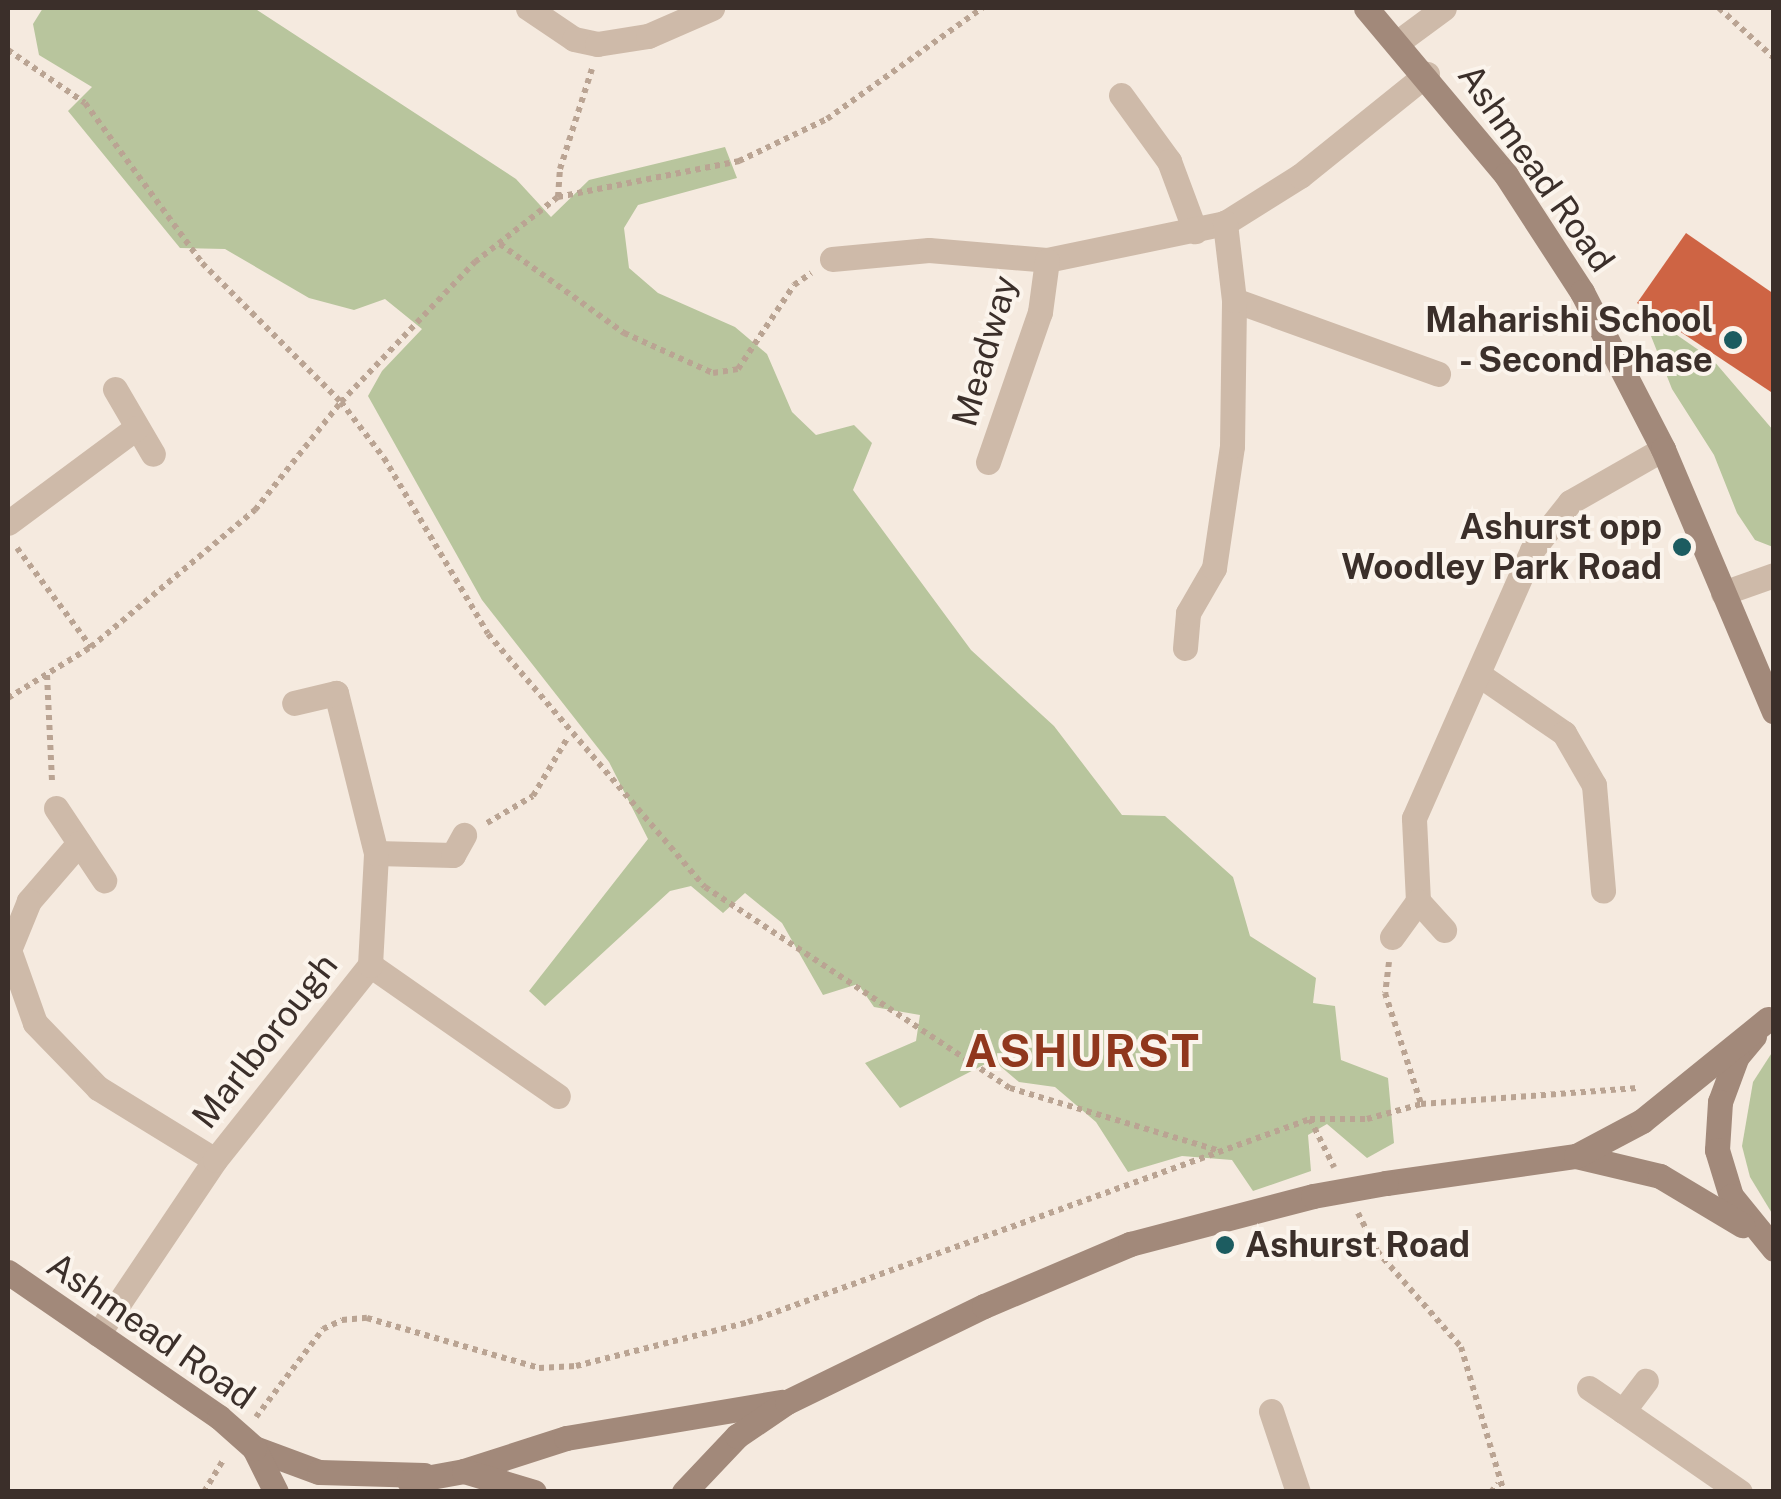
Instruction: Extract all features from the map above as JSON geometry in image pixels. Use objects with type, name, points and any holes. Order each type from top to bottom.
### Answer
[{"type":"street","points":[[528,8],[574,39],[597,44],[648,36],[712,8]]},
{"type":"street","name":"Ashmead Road","points":[[1366,8],[1427,74],[1506,176],[1582,292],[1663,449],[1774,712]]},
{"type":"street","points":[[1398,42],[1444,8]]},
{"type":"street","points":[[832,259],[929,250],[1047,260],[1225,223],[1300,176],[1427,74]]},
{"type":"street","points":[[1121,95],[1169,161],[1195,231]]},
{"type":"street","points":[[1184,648],[1188,613],[1214,568],[1232,446],[1234,300],[1225,223]]},
{"type":"street","name":"Meadway","points":[[988,462],[1040,312],[1047,260]]},
{"type":"street","points":[[1234,300],[1438,374]]},
{"type":"street","points":[[115,389],[154,454]]},
{"type":"street","points":[[10,519],[136,428]]},
{"type":"street","points":[[1392,937],[1418,901],[1414,818],[1432,768],[1482,676],[1541,538],[1570,502],[1663,449]]},
{"type":"street","points":[[1722,593],[1774,575]]},
{"type":"street","points":[[1482,676],[1564,733],[1594,785],[1603,891]]},
{"type":"street","name":"Marlborough","points":[[98,1334],[215,1160],[370,965],[376,853],[336,693],[294,702]]},
{"type":"street","points":[[56,808],[104,880]]},
{"type":"street","points":[[376,853],[453,855],[464,835]]},
{"type":"street","name":"Marlborough","points":[[79,843],[30,901],[8,950],[35,1023],[98,1088],[215,1160]]},
{"type":"street","points":[[1418,901],[1444,930]]},
{"type":"street","name":"Marlborough","points":[[370,965],[558,1096]]},
{"type":"street","points":[[1576,1156],[1667,1100],[1771,1017]]},
{"type":"street","points":[[1769,1246],[1731,1196],[1717,1150],[1720,1102],[1731,1072],[1771,1017]]},
{"type":"street","points":[[684,1492],[737,1436],[787,1402],[1130,1244],[1313,1196],[1576,1156],[1660,1176],[1769,1246]]},
{"type":"street","name":"Ashmead Road","points":[[8,1272],[219,1417],[276,1492]]},
{"type":"street","points":[[1622,1412],[1646,1381]]},
{"type":"street","points":[[1589,1388],[1740,1492]]},
{"type":"street","points":[[381,1492],[424,1475],[464,1471],[566,1438],[787,1402]]},
{"type":"street","points":[[1271,1411],[1298,1492]]},
{"type":"street","name":"Ashmead Road","points":[[242,1449],[319,1472],[424,1475]]},
{"type":"street","points":[[464,1471],[515,1481],[534,1492]]},
{"type":"path","points":[[8,698],[90,648],[254,510],[340,402],[500,244],[558,197],[739,161],[826,119],[982,8]]},
{"type":"path","points":[[1718,8],[1774,58]]},
{"type":"path","points":[[558,197],[597,44]]},
{"type":"path","points":[[8,50],[84,102],[202,263],[340,402],[384,458],[488,634],[569,736],[705,888],[1010,1088],[1220,1151]]},
{"type":"path","points":[[500,244],[624,333],[713,373],[738,369],[794,285],[832,259]]},
{"type":"path","points":[[10,519],[90,648]]},
{"type":"path","points":[[47,676],[56,808]]},
{"type":"path","points":[[464,835],[532,796],[569,736]]},
{"type":"path","points":[[1392,937],[1385,992],[1421,1104]]},
{"type":"path","points":[[254,1420],[322,1330],[342,1320],[368,1318],[538,1368],[576,1366],[748,1322],[1310,1119],[1367,1119],[1421,1104],[1645,1087],[1667,1100]]},
{"type":"path","points":[[1310,1119],[1344,1185]]},
{"type":"path","points":[[1352,1202],[1377,1252],[1461,1347],[1498,1484],[1504,1492]]},
{"type":"path","points":[[204,1492],[242,1449]]},
{"type":"path","points":[[1491,1492],[1498,1484]]},
{"type":"green space","points":[[43,8],[254,8],[516,179],[551,217],[589,180],[725,147],[737,178],[638,205],[624,228],[629,268],[658,293],[735,327],[767,354],[792,412],[816,435],[854,425],[872,443],[853,490],[971,650],[1054,726],[1122,815],[1165,816],[1233,877],[1250,936],[1316,978],[1313,1003],[1335,1006],[1341,1060],[1388,1078],[1394,1143],[1367,1158],[1327,1124],[1308,1135],[1311,1171],[1253,1191],[1232,1160],[1182,1156],[1128,1172],[1096,1122],[1055,1087],[1019,1082],[993,1060],[900,1108],[865,1063],[916,1041],[920,1015],[874,1007],[858,984],[823,995],[782,923],[745,893],[723,913],[691,886],[670,891],[545,1006],[529,991],[648,839],[609,762],[482,600],[368,396],[382,371],[422,329],[385,299],[354,310],[309,298],[225,249],[180,248],[68,111],[92,87],[39,55],[33,24]]},
{"type":"green space","points":[[1664,326],[1713,360],[1773,430],[1773,547],[1755,540],[1737,513],[1714,455],[1672,389],[1649,331]]},
{"type":"green space","points":[[1773,1051],[1773,1215],[1750,1177],[1742,1146],[1753,1082]]},
{"type":"building","name":"Maharishi School - Second Phase","points":[[1686,233],[1774,294],[1774,394],[1637,303]]},
{"type":"place","name":"Maharishi School - Second Phase","points":[[1733,340]]},
{"type":"place","name":"Ashurst opp Woodley Park Road","points":[[1682,547]]},
{"type":"place","name":"Ashurst Road","points":[[1225,1245]]},
{"type":"district","name":"ASHURST","points":[[1083,1051]]}]
